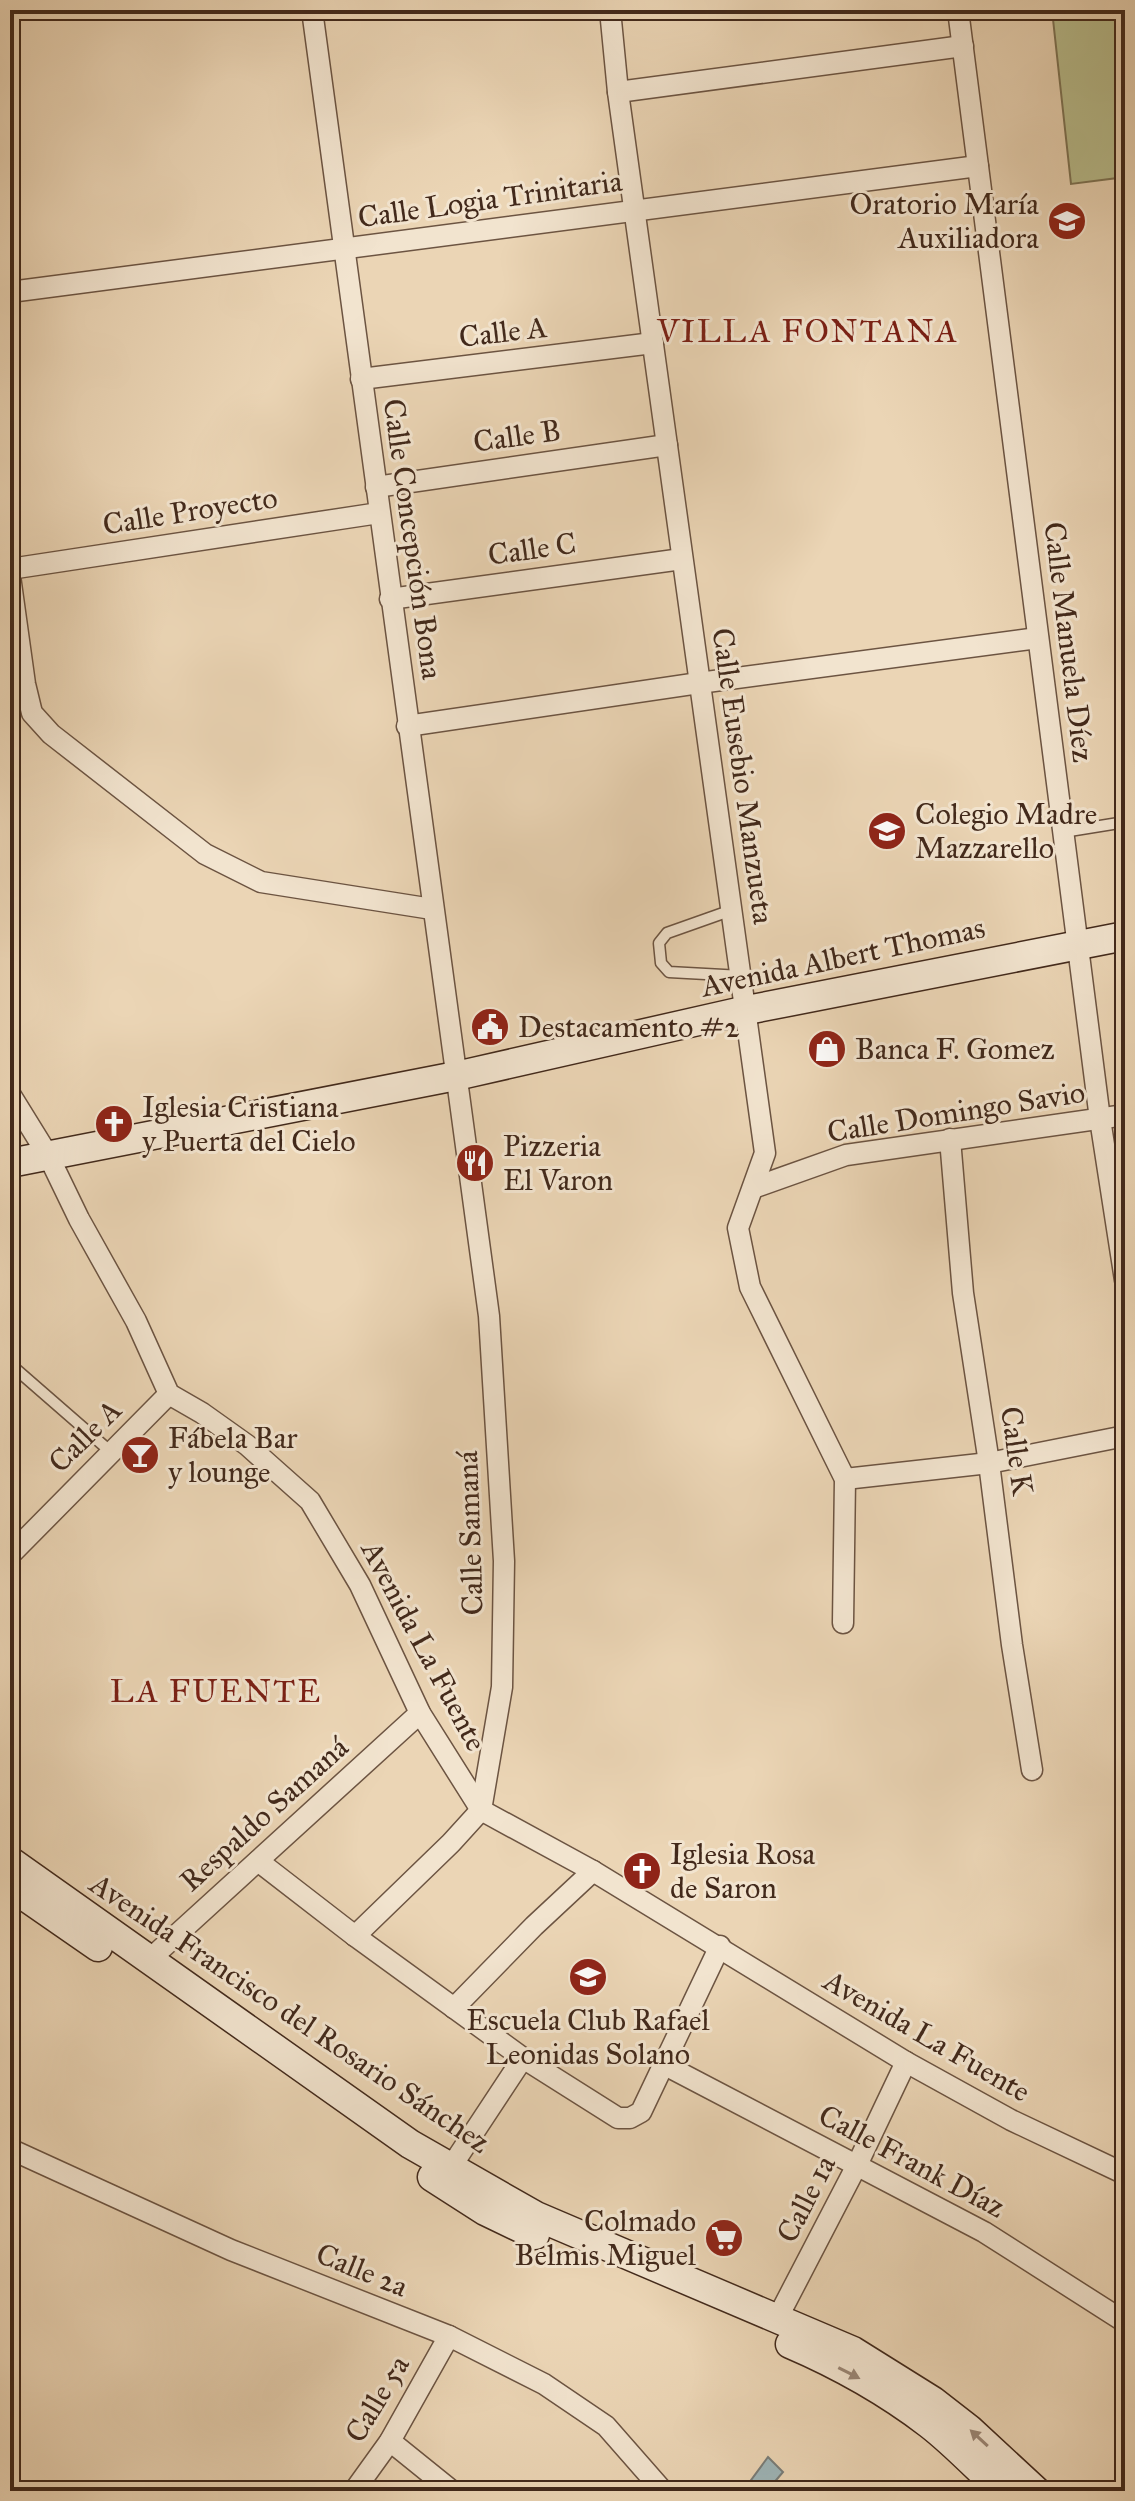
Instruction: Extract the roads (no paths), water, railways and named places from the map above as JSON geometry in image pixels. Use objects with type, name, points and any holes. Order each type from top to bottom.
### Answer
[{"type":"main road","name":"Avenida Albert Thomas","points":[[10,1163],[456,1076],[747,1010],[1125,936]]},
{"type":"main road","name":"Avenida Francisco del Rosario Sánchez","points":[[10,1861],[410,2144],[536,2216],[853,2351],[933,2401],[969,2429],[1036,2491]]},
{"type":"main road","name":"Avenida Francisco del Rosario Sánchez","points":[[10,1886],[315,2101],[485,2211],[801,2348],[868,2383],[932,2425],[1002,2491]]},
{"type":"street","name":"Calle Concepción Bona","points":[[312,10],[456,1076]]},
{"type":"street","name":"Calle Eusebio Manzueta","points":[[610,10],[618,92],[765,1153],[738,1228],[750,1287],[845,1479],[843,1623]]},
{"type":"street","name":"Calle Manuela Díez","points":[[958,10],[1100,1119],[1125,1280]]},
{"type":"street","points":[[618,92],[963,46]]},
{"type":"street","name":"Calle Logia Trinitaria","points":[[10,292],[978,166]]},
{"type":"street","name":"Calle A","points":[[361,379],[653,343]]},
{"type":"street","name":"Calle B","points":[[376,487],[667,445]]},
{"type":"street","name":"Calle Proyecto","points":[[10,569],[379,513]]},
{"type":"street","name":"Calle C","points":[[390,599],[682,559]]},
{"type":"street","points":[[10,576],[32,713],[51,734],[205,854],[261,882],[432,909]]},
{"type":"street","points":[[407,726],[1038,638]]},
{"type":"street","name":"Calle Samaná","points":[[456,1076],[489,1316],[504,1561],[502,1687],[481,1810]]},
{"type":"street","points":[[10,1094],[49,1157],[79,1219],[136,1321],[169,1394]]},
{"type":"street","name":"Calle Domingo Savio","points":[[753,1188],[846,1155],[1125,1115]]},
{"type":"street","name":"Calle K","points":[[950,1139],[963,1293],[1032,1770]]},
{"type":"street","name":"Calle A","points":[[10,1555],[169,1394]]},
{"type":"street","name":"Avenida La Fuente","points":[[169,1394],[247,1445],[310,1501],[360,1585],[420,1713],[481,1810],[720,1946],[906,2062],[1011,2120],[1125,2174]]},
{"type":"street","points":[[845,1479],[989,1463],[1125,1436]]},
{"type":"street","name":"Respaldo Samaná","points":[[149,1960],[420,1713]]},
{"type":"street","points":[[355,1936],[481,1810]]},
{"type":"street","points":[[258,1861],[523,2058],[618,2118],[630,2118],[641,2112],[720,1946]]},
{"type":"street","points":[[454,2008],[593,1871]]},
{"type":"street","points":[[451,2167],[523,2058]]},
{"type":"street","name":"Calle 1a","points":[[777,2319],[857,2165],[906,2062]]},
{"type":"street","name":"Calle Frank Díaz","points":[[665,2065],[984,2232],[1125,2322]]},
{"type":"street","name":"Calle 2a","points":[[10,2149],[231,2250],[449,2336],[544,2384],[606,2426],[663,2491]]},
{"type":"street","name":"Calle 5a","points":[[354,2491],[390,2441],[449,2336]]},
{"type":"street","points":[[390,2441],[452,2491]]},
{"type":"lane","points":[[1063,832],[1125,822]]},
{"type":"lane","points":[[732,910],[667,933],[659,943],[661,963],[669,972],[742,976]]},
{"type":"lane","points":[[10,1364],[111,1452]]},
{"type":"water","points":[[768,2457],[783,2472],[767,2491],[743,2491]]},
{"type":"place","name":"Oratorio María Auxiliadora","points":[[1067,221]]},
{"type":"place","name":"Colegio Madre Mazzarello","points":[[887,831]]},
{"type":"place","name":"Destacamento #2","points":[[490,1027]]},
{"type":"place","name":"Banca F. Gomez","points":[[827,1049]]},
{"type":"place","name":"Iglesia Cristiana y Puerta del Cielo","points":[[114,1124]]},
{"type":"place","name":"Pizzeria El Varon","points":[[475,1163]]},
{"type":"place","name":"Fábela Bar y lounge","points":[[140,1455]]},
{"type":"place","name":"Iglesia Rosa de Saron","points":[[642,1871]]},
{"type":"place","name":"Escuela Club Rafael Leonidas Solano","points":[[588,1977]]},
{"type":"place","name":"Colmado Belmis Miguel","points":[[724,2238]]},
{"type":"district","name":"VILLA FONTANA","points":[[808,331]]},
{"type":"district","name":"LA FUENTE","points":[[216,1691]]}]
